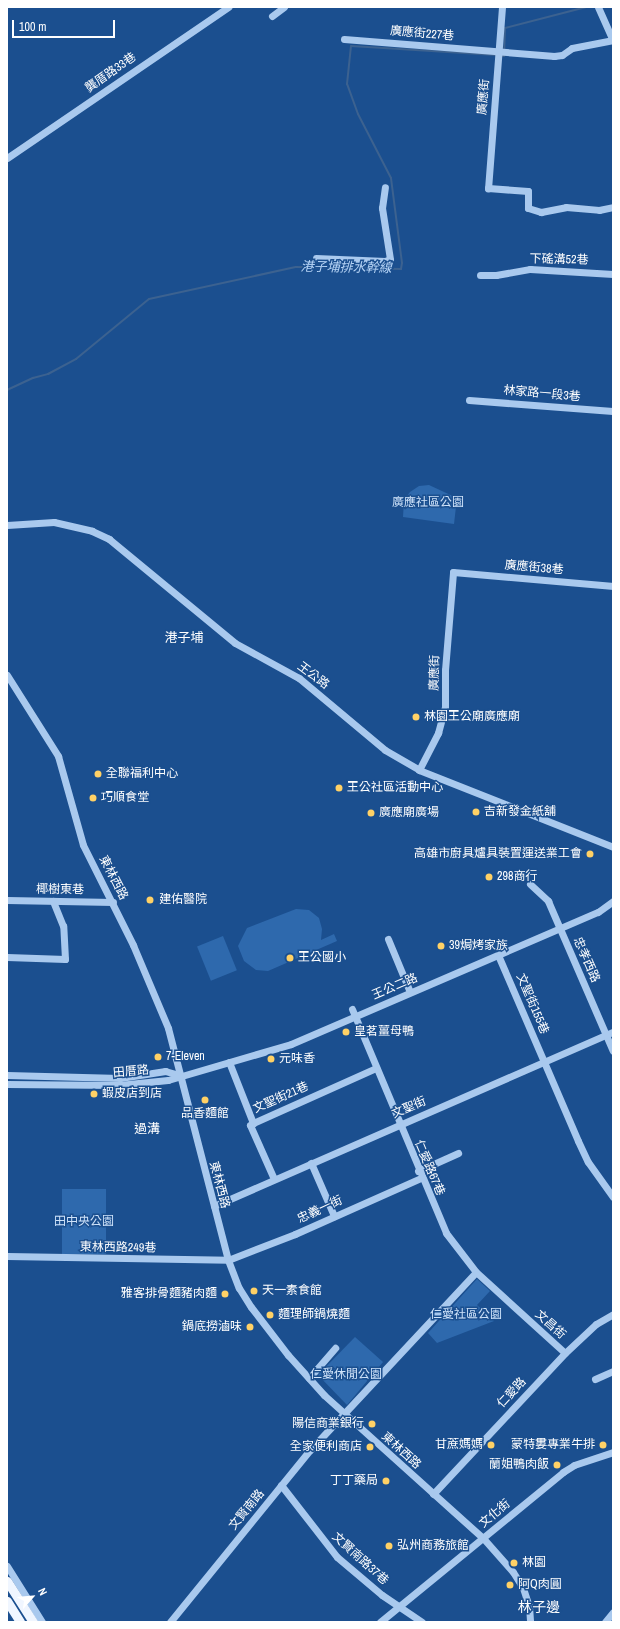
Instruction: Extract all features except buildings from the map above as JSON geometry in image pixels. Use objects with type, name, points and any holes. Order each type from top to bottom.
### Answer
[{"type":"main road","points":[[7,1581],[33,1622]]},
{"type":"main road","points":[[7,1601],[20,1622]]},
{"type":"street","name":"龔厝路33巷","points":[[7,158],[228,7]]},
{"type":"street","points":[[272,16],[284,7]]},
{"type":"street","name":"廣應街","points":[[502,7],[488,188],[528,191],[528,208],[541,212],[566,207],[599,210],[613,207]]},
{"type":"street","points":[[598,7],[613,40]]},
{"type":"street","name":"廣應街227巷","points":[[344,39],[498,55],[508,52],[554,56],[562,55],[572,48],[613,40]]},
{"type":"street","points":[[316,258],[385,261],[390,259],[382,208],[385,187]]},
{"type":"street","name":"下磘溝52巷","points":[[480,275],[496,275],[530,269],[613,274]]},
{"type":"street","name":"林家路一段3巷","points":[[469,400],[613,412]]},
{"type":"street","name":"王公路","points":[[7,525],[54,522],[92,531],[109,540],[235,643],[299,678],[385,750],[419,770],[613,847]]},
{"type":"street","name":"廣應街","points":[[419,770],[438,733],[445,707],[445,670],[452,572]]},
{"type":"street","name":"廣應街38巷","points":[[452,572],[613,586]]},
{"type":"street","name":"東林西路","points":[[7,676],[58,756],[83,845],[113,902],[168,1028],[228,1260],[251,1307],[309,1378],[344,1415],[482,1538],[513,1572],[523,1588],[529,1606],[530,1622]]},
{"type":"street","name":"忠孝西路","points":[[530,884],[548,901],[610,1034],[613,1051]]},
{"type":"street","name":"椰樹東巷","points":[[7,900],[113,902]]},
{"type":"street","points":[[7,958],[65,959],[63,926],[53,901]]},
{"type":"street","name":"王公二路","points":[[179,1075],[291,1044],[598,912],[613,901]]},
{"type":"street","points":[[388,940],[410,992]]},
{"type":"street","name":"文聖街155巷","points":[[498,955],[578,1141],[588,1162],[613,1197]]},
{"type":"street","name":"仁愛路67巷","points":[[352,1009],[419,1174],[446,1234],[476,1272],[521,1313]]},
{"type":"street","name":"文聖街","points":[[214,1206],[399,1124],[610,1034]]},
{"type":"street","points":[[229,1062],[253,1123]]},
{"type":"street","name":"文聖街21巷","points":[[274,1179],[250,1125],[376,1068]]},
{"type":"street","name":"田厝路","points":[[7,1075],[120,1078],[165,1071],[179,1075]]},
{"type":"street","name":"田厝路","points":[[7,1084],[119,1085],[168,1080],[179,1075]]},
{"type":"street","name":"忠義一街","points":[[228,1260],[334,1216],[458,1153]]},
{"type":"street","points":[[311,1163],[334,1216]]},
{"type":"street","name":"東林西路249巷","points":[[7,1256],[228,1260]]},
{"type":"street","name":"文賢南路","points":[[170,1622],[310,1450],[476,1272]]},
{"type":"street","name":"文昌街","points":[[521,1313],[565,1353]]},
{"type":"street","name":"仁愛路","points":[[433,1494],[565,1353],[596,1324],[613,1314]]},
{"type":"street","points":[[309,1378],[335,1348]]},
{"type":"street","points":[[595,1379],[613,1371]]},
{"type":"street","name":"文化街","points":[[380,1622],[563,1472],[574,1465],[613,1452]]},
{"type":"street","name":"文賢南路37巷","points":[[281,1485],[337,1557],[382,1595],[422,1622]]},
{"type":"street","points":[[8,1570],[42,1622]]},
{"type":"street","points":[[605,1622],[613,1612]]},
{"type":"green space","name":"廣應社區公園","points":[[429,485],[457,498],[454,524],[403,517],[404,500],[410,492],[419,486]]},
{"type":"green space","points":[[296,909],[309,910],[319,918],[322,929],[321,940],[334,934],[337,941],[268,971],[256,970],[244,961],[238,946],[247,928]]},
{"type":"green space","points":[[223,936],[237,970],[211,981],[197,946]]},
{"type":"green space","name":"田中央公園","points":[[62,1189],[106,1189],[106,1254],[62,1254]]},
{"type":"green space","name":"仁愛社區公園","points":[[477,1279],[490,1291],[477,1305],[494,1321],[437,1343],[428,1333]]},
{"type":"green space","name":"仁愛休閒公園","points":[[355,1337],[383,1362],[347,1405],[318,1375]]},
{"type":"waterway","points":[[500,56],[504,56],[505,28],[586,7]]},
{"type":"waterway","name":"港子埔排水幹線","points":[[7,390],[33,378],[48,374],[76,359],[149,299],[296,267],[401,269],[402,263],[391,178],[358,114],[347,84],[351,46],[496,55]]},
{"type":"place","name":"林園王公廟廣應廟","points":[[416,717]]},
{"type":"place","name":"全聯福利中心","points":[[98,774]]},
{"type":"place","name":"王公社區活動中心","points":[[339,788]]},
{"type":"place","name":"巧順食堂","points":[[93,798]]},
{"type":"place","name":"吉新發金紙舖","points":[[476,812]]},
{"type":"place","name":"廣應廟廣場","points":[[371,813]]},
{"type":"place","name":"高雄市廚具爐具裝置運送業工會","points":[[590,854]]},
{"type":"place","name":"298商行","points":[[489,877]]},
{"type":"place","name":"建佑醫院","points":[[150,900]]},
{"type":"place","name":"39焗烤家族","points":[[441,946]]},
{"type":"place","name":"王公國小","points":[[290,958]]},
{"type":"place","name":"皇茗薑母鴨","points":[[346,1032]]},
{"type":"place","name":"7-Eleven","points":[[158,1057]]},
{"type":"place","name":"元味香","points":[[271,1059]]},
{"type":"place","name":"蝦皮店到店","points":[[94,1094]]},
{"type":"place","name":"品香麵館","points":[[205,1100]]},
{"type":"place","name":"天一素食館","points":[[254,1291]]},
{"type":"place","name":"雅客排骨麵豬肉麵","points":[[225,1294]]},
{"type":"place","name":"麵理師鍋燒麵","points":[[270,1315]]},
{"type":"place","name":"鍋底撈滷味","points":[[250,1327]]},
{"type":"place","name":"陽信商業銀行","points":[[372,1424]]},
{"type":"place","name":"甘蔗媽媽","points":[[491,1445]]},
{"type":"place","name":"蒙特婁專業牛排","points":[[603,1445]]},
{"type":"place","name":"全家便利商店","points":[[370,1447]]},
{"type":"place","name":"蘭姐鴨肉飯","points":[[557,1465]]},
{"type":"place","name":"丁丁藥局","points":[[386,1481]]},
{"type":"place","name":"弘州商務旅館","points":[[389,1546]]},
{"type":"place","name":"林園","points":[[514,1563]]},
{"type":"place","name":"阿Q肉圓","points":[[510,1585]]},
{"type":"district","name":"港子埔","points":[[184,638]]},
{"type":"district","name":"過溝","points":[[147,1129]]},
{"type":"district","name":"林子邊","points":[[539,1607]]}]
